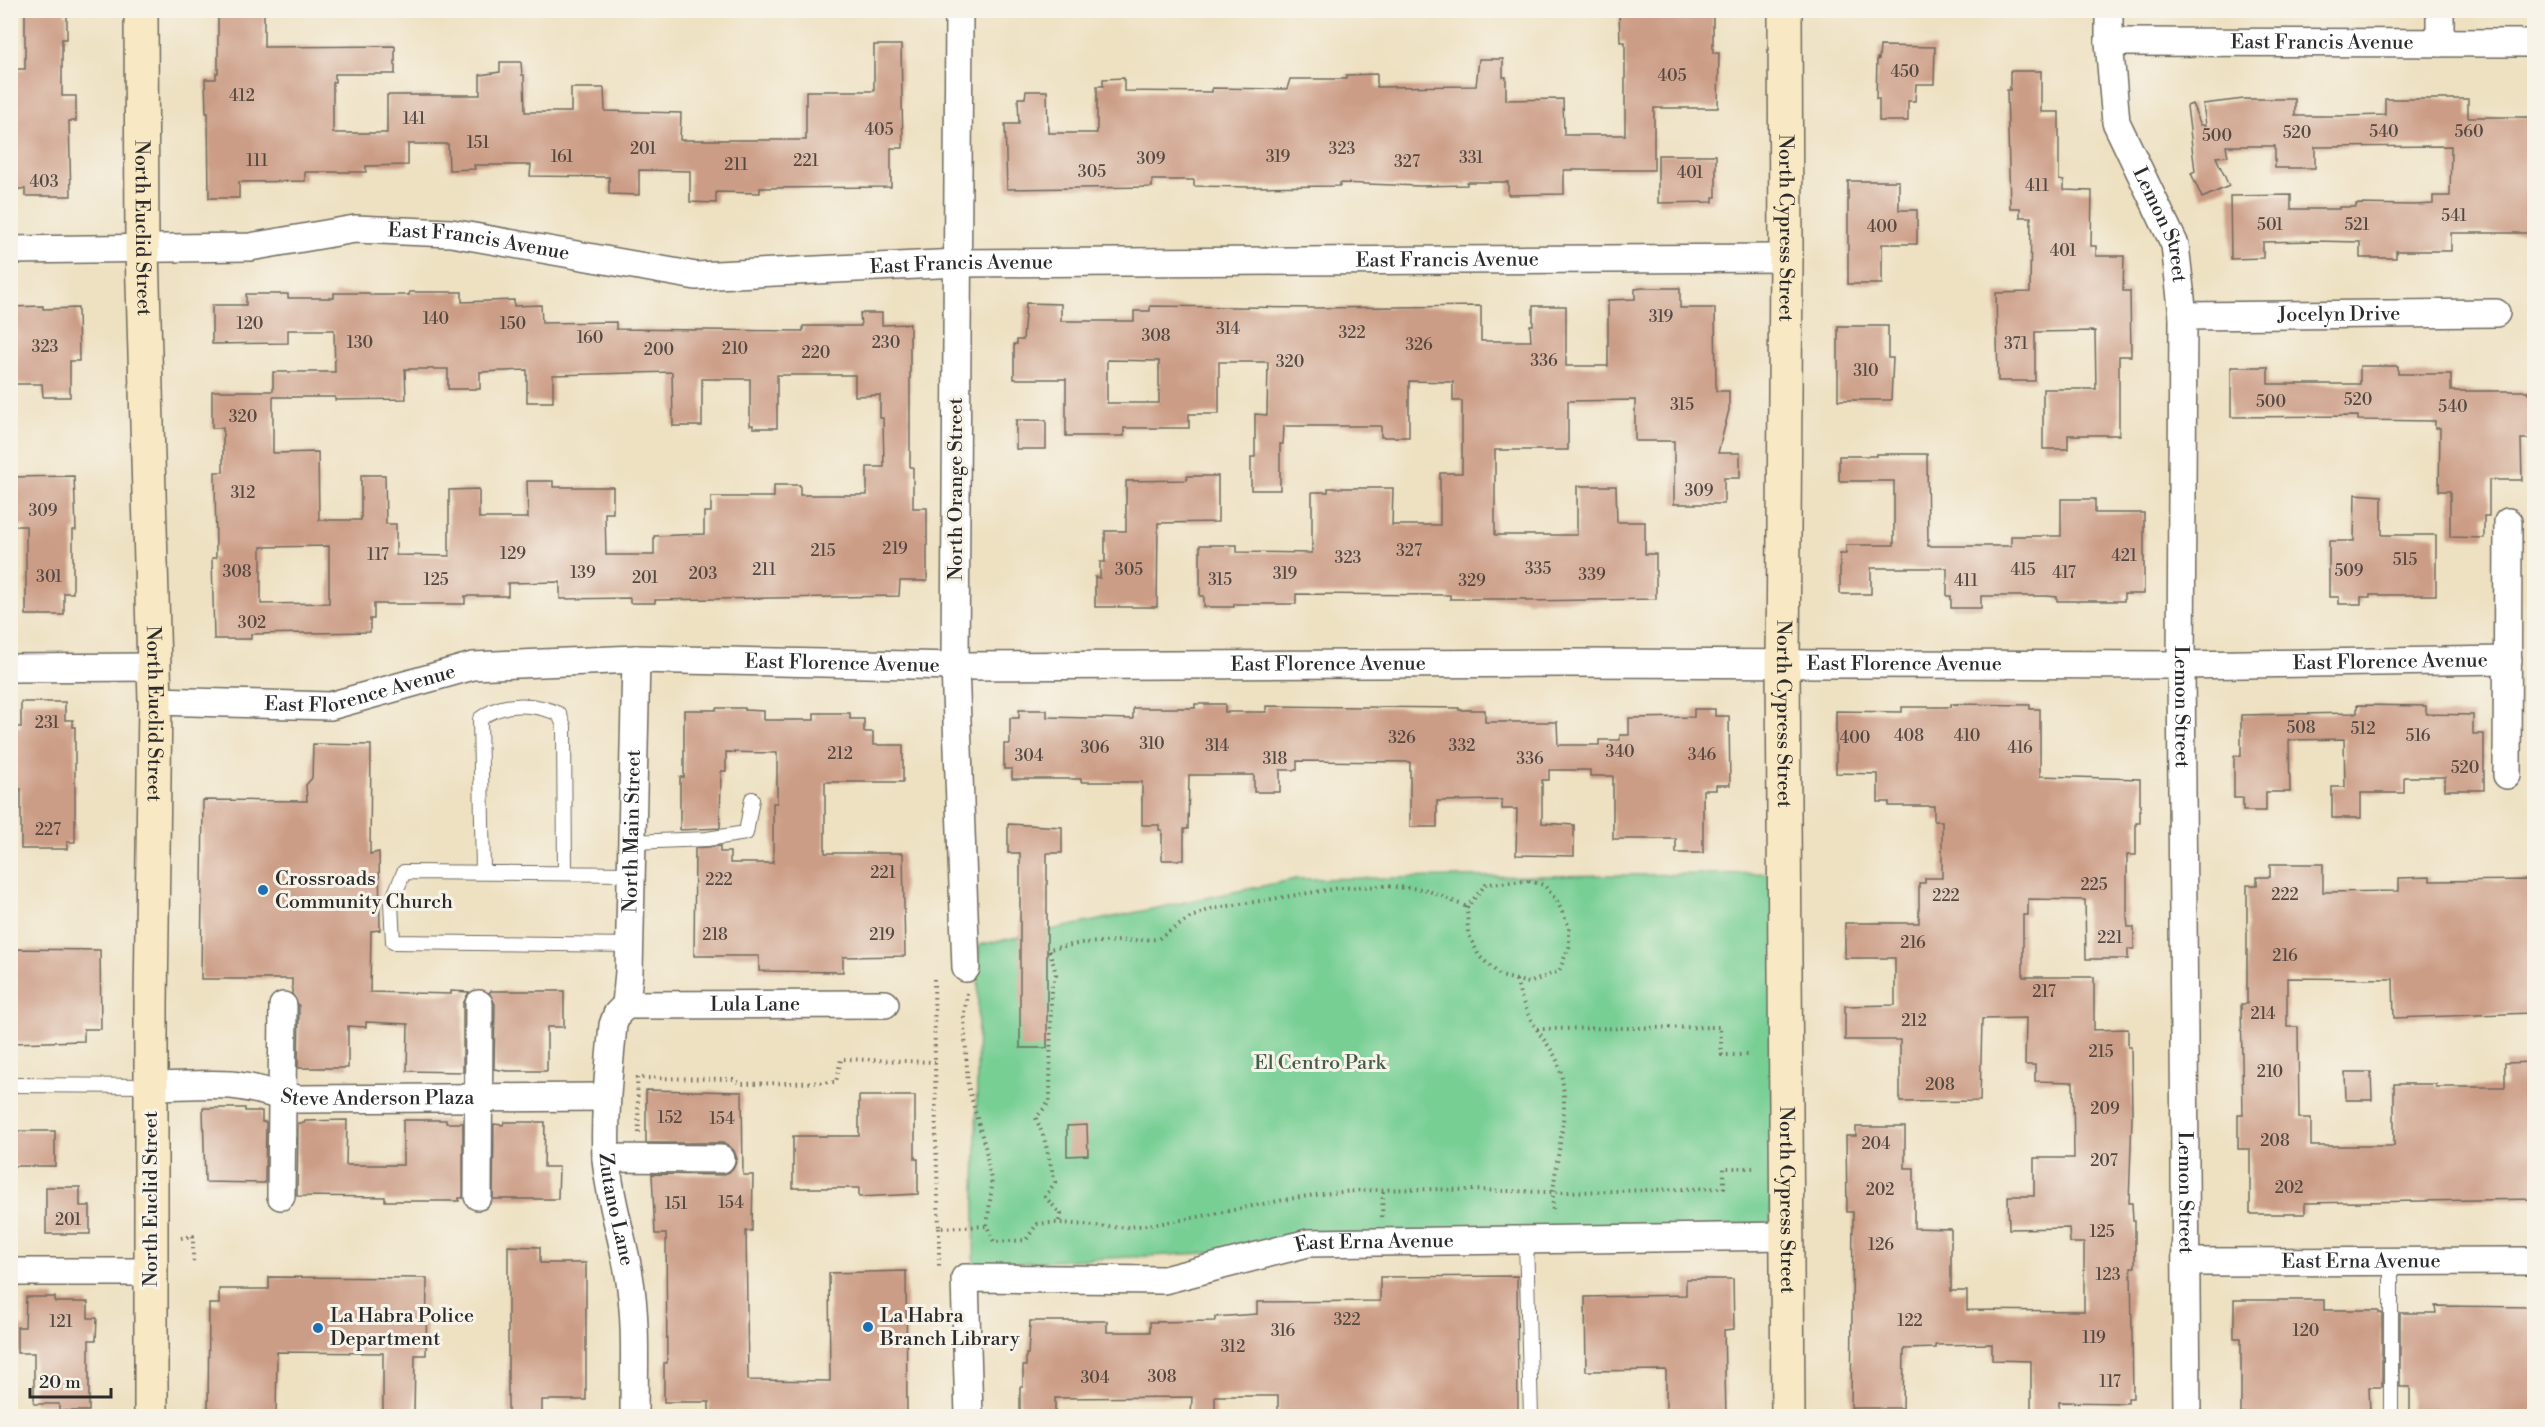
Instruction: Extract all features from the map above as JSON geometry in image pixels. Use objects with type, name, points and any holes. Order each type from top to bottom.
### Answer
[{"type":"street","name":"North Euclid Street","points":[[141,10],[142,250],[155,701],[151,1086],[151,1416]]},
{"type":"street","name":"North Orange Street","points":[[959,10],[956,666],[967,979]]},
{"type":"street","name":"North Cypress Street","points":[[1785,10],[1783,663],[1788,1416]]},
{"type":"street","name":"Lemon Street","points":[[2109,10],[2109,42],[2116,122],[2175,244],[2182,316],[2181,665],[2187,1416]]},
{"type":"street","points":[[2440,10],[2440,43]]},
{"type":"street","name":"East Francis Avenue","points":[[2109,42],[2535,44]]},
{"type":"street","name":"East Francis Avenue","points":[[10,250],[250,247],[355,229],[451,233],[696,276],[958,263],[1786,258]]},
{"type":"street","name":"Jocelyn Drive","points":[[2182,316],[2496,314]]},
{"type":"street","points":[[2507,775],[2508,522]]},
{"type":"street","name":"East Florence Avenue","points":[[155,701],[330,706],[473,666],[636,658],[956,666],[1783,663],[2181,665],[2508,660]]},
{"type":"street","name":"North Main Street","points":[[626,1005],[636,658]]},
{"type":"street","points":[[10,668],[154,667]]},
{"type":"street","points":[[478,1196],[479,1004]]},
{"type":"street","name":"Lula Lane","points":[[626,1005],[885,1004]]},
{"type":"street","name":"Zutano Lane","points":[[626,1005],[617,1014],[613,1025],[606,1097],[606,1158],[612,1199],[629,1276],[634,1328],[634,1416]]},
{"type":"street","points":[[281,1196],[283,1006]]},
{"type":"street","name":"Steve Anderson Plaza","points":[[151,1086],[229,1085],[299,1099],[606,1097]]},
{"type":"street","points":[[606,1158],[721,1159]]},
{"type":"street","name":"East Erna Avenue","points":[[969,1416],[965,1278],[1164,1280],[1308,1243],[1788,1236]]},
{"type":"street","name":"East Erna Avenue","points":[[2187,1262],[2535,1261]]},
{"type":"street","points":[[10,1272],[152,1272]]},
{"type":"lane","points":[[483,873],[480,719],[489,712],[509,706],[531,706],[544,707],[559,714],[564,726],[565,873]]},
{"type":"lane","points":[[632,842],[707,839],[746,833],[752,799]]},
{"type":"lane","points":[[629,945],[393,942],[391,903],[404,872],[631,874]]},
{"type":"lane","points":[[10,1085],[151,1086]]},
{"type":"lane","points":[[1526,1240],[1531,1416]]},
{"type":"lane","points":[[2391,1261],[2391,1416]]},
{"type":"path","points":[[1529,881],[1544,885],[1557,901],[1569,927],[1569,947],[1559,971],[1529,983],[1501,976],[1479,956],[1468,933],[1467,907],[1486,884],[1529,881]]},
{"type":"path","points":[[1059,1221],[1061,1214],[1045,1197],[1055,1182],[1044,1138],[1036,1118],[1050,1101],[1051,989],[1056,974],[1049,949],[1082,943],[1158,939],[1190,918],[1210,909],[1340,888],[1383,886],[1424,889],[1467,907]]},
{"type":"path","points":[[934,979],[939,1228],[987,1226]]},
{"type":"path","points":[[967,979],[964,1017],[968,1086],[986,1149],[992,1186],[987,1226],[994,1242],[1026,1240],[1037,1224],[1059,1221],[1105,1227],[1127,1227],[1206,1216],[1291,1198],[1355,1191],[1552,1192],[1724,1188],[1724,1168],[1753,1168]]},
{"type":"path","points":[[1516,980],[1522,1004],[1537,1029],[1552,1047],[1560,1068],[1565,1094],[1562,1144],[1552,1192]]},
{"type":"path","points":[[1537,1029],[1720,1027],[1722,1055],[1749,1055]]},
{"type":"path","points":[[637,1158],[639,1131],[637,1078],[733,1079],[741,1084],[836,1082],[841,1059],[935,1062]]},
{"type":"green space","name":"El Centro Park","points":[[1780,873],[1771,1224],[974,1265],[979,945],[1296,879]]},
{"type":"building","points":[[25,10],[65,10],[65,15],[67,15],[67,39],[62,39],[62,96],[76,96],[76,121],[69,121],[71,196],[25,196],[25,189],[15,189],[13,118],[10,118],[10,75],[16,75],[16,69],[25,69]]},
{"type":"building","points":[[218,10],[264,10],[264,47],[395,46],[395,74],[335,74],[333,133],[387,133],[387,95],[480,95],[480,75],[500,72],[500,62],[521,62],[522,75],[524,75],[525,112],[571,112],[571,88],[604,88],[605,111],[681,113],[680,140],[806,140],[806,91],[874,91],[874,45],[901,45],[903,148],[891,148],[891,187],[760,188],[760,193],[716,192],[716,203],[690,202],[690,171],[639,170],[639,195],[609,194],[609,177],[530,176],[531,165],[474,165],[475,169],[449,170],[448,144],[408,144],[408,165],[366,166],[366,172],[305,172],[305,181],[239,182],[239,198],[209,198],[208,113],[206,113],[205,79],[216,79],[216,73],[218,73]]},
{"type":"building","points":[[1628,10],[1713,10],[1713,53],[1719,53],[1718,108],[1654,108],[1654,170],[1564,170],[1564,194],[1508,195],[1508,182],[1467,182],[1467,185],[1420,186],[1340,183],[1340,186],[1250,187],[1194,186],[1194,180],[1152,180],[1152,187],[1007,189],[1005,124],[1019,124],[1018,98],[1025,98],[1026,91],[1047,91],[1048,133],[1097,133],[1097,86],[1103,86],[1103,79],[1124,78],[1124,91],[1212,92],[1212,88],[1287,89],[1290,79],[1346,79],[1346,75],[1377,74],[1377,87],[1476,86],[1479,59],[1503,59],[1506,100],[1563,99],[1564,135],[1625,135],[1625,42],[1620,42],[1619,13],[1628,13]]},
{"type":"building","points":[[1880,46],[1935,47],[1934,84],[1916,84],[1915,101],[1908,101],[1908,121],[1879,121],[1879,99],[1876,99],[1877,58],[1879,59]]},
{"type":"building","points":[[2010,71],[2041,71],[2041,112],[2059,112],[2059,180],[2064,181],[2064,190],[2092,191],[2091,246],[2096,246],[2096,256],[2124,256],[2123,291],[2130,291],[2131,356],[2119,356],[2119,435],[2068,435],[2068,449],[2043,449],[2043,389],[2096,389],[2095,331],[2035,332],[2035,381],[1998,381],[1996,293],[2030,292],[2031,217],[2020,217],[2020,208],[2010,208],[2007,90],[2010,90]]},
{"type":"building","points":[[2244,99],[2295,99],[2295,116],[2345,116],[2385,115],[2385,99],[2468,99],[2468,117],[2535,117],[2535,230],[2529,230],[2529,233],[2451,233],[2451,251],[2396,251],[2396,258],[2360,258],[2360,242],[2314,241],[2263,242],[2263,258],[2231,259],[2230,196],[2291,195],[2291,209],[2339,209],[2339,207],[2356,207],[2356,204],[2433,204],[2433,196],[2450,196],[2451,146],[2315,147],[2315,168],[2275,168],[2275,146],[2226,146],[2228,156],[2216,157],[2229,186],[2202,198],[2191,173],[2195,171],[2187,106],[2192,104],[2201,125],[2206,125],[2203,104]]},
{"type":"building","points":[[1658,155],[1716,155],[1716,197],[1713,197],[1713,202],[1658,203]]},
{"type":"building","points":[[1848,181],[1899,181],[1899,210],[1917,210],[1917,244],[1882,244],[1882,284],[1848,284]]},
{"type":"building","points":[[1680,288],[1680,308],[1715,308],[1716,391],[1729,391],[1729,410],[1718,453],[1740,453],[1740,478],[1724,478],[1724,504],[1674,504],[1674,441],[1635,441],[1635,400],[1568,401],[1568,450],[1495,450],[1495,535],[1577,535],[1577,486],[1616,486],[1617,522],[1645,522],[1645,554],[1656,554],[1656,599],[1526,601],[1526,599],[1450,599],[1450,595],[1296,594],[1296,604],[1234,604],[1234,607],[1204,607],[1204,596],[1200,596],[1200,545],[1237,545],[1237,552],[1312,553],[1312,492],[1328,492],[1328,488],[1393,488],[1392,525],[1440,525],[1440,473],[1462,473],[1462,401],[1453,401],[1453,382],[1409,381],[1409,437],[1381,437],[1381,426],[1284,426],[1283,444],[1280,444],[1280,490],[1251,490],[1251,457],[1255,457],[1255,414],[1267,415],[1268,362],[1219,362],[1219,414],[1189,414],[1189,428],[1124,428],[1124,436],[1066,436],[1066,379],[1014,379],[1014,344],[1017,344],[1017,340],[1023,340],[1026,303],[1061,304],[1061,321],[1134,321],[1134,311],[1150,311],[1150,306],[1313,308],[1481,306],[1481,341],[1531,341],[1530,325],[1533,325],[1533,306],[1566,306],[1566,366],[1608,366],[1608,300],[1635,299],[1635,289]],"holes":[[[1107,360],[1159,361],[1159,403],[1107,403]]]},
{"type":"building","points":[[409,292],[462,292],[462,302],[514,300],[514,306],[541,305],[542,323],[616,322],[616,329],[803,331],[803,326],[861,326],[860,313],[882,313],[882,325],[910,324],[910,467],[913,467],[913,508],[927,508],[927,581],[900,581],[899,596],[655,600],[655,603],[630,603],[630,598],[560,599],[560,582],[508,583],[508,596],[465,596],[465,604],[374,604],[374,619],[370,619],[370,632],[251,634],[251,639],[214,639],[212,558],[216,558],[215,472],[223,472],[223,428],[212,428],[212,391],[273,391],[273,372],[335,372],[334,330],[288,330],[288,343],[212,344],[212,305],[246,305],[246,294],[288,294],[288,298],[334,298],[334,293],[409,295]],"holes":[[[405,369],[448,369],[448,389],[480,389],[480,372],[527,370],[527,402],[553,402],[553,375],[672,372],[673,426],[702,426],[702,379],[750,379],[750,425],[753,425],[753,428],[777,428],[777,375],[855,375],[855,396],[880,395],[884,467],[867,467],[867,495],[800,495],[800,485],[774,485],[774,497],[711,497],[711,512],[704,512],[704,534],[654,536],[654,555],[606,555],[605,513],[613,513],[613,487],[553,487],[553,481],[527,481],[528,518],[479,518],[479,489],[449,490],[449,556],[396,555],[396,524],[386,524],[385,475],[361,475],[361,520],[319,520],[318,452],[273,453],[273,397],[335,397],[335,400],[406,399]],[[329,546],[329,603],[261,604],[261,547]]]},
{"type":"building","points":[[43,306],[43,309],[78,308],[79,361],[70,361],[70,397],[43,397],[42,384],[10,384],[10,307]]},
{"type":"building","points":[[1838,326],[1888,326],[1888,358],[1893,358],[1891,400],[1838,400]]},
{"type":"building","points":[[2360,366],[2398,366],[2398,374],[2451,374],[2451,391],[2528,391],[2528,394],[2535,394],[2535,439],[2521,439],[2522,480],[2489,480],[2489,516],[2484,516],[2484,538],[2450,537],[2450,491],[2439,491],[2440,428],[2435,428],[2435,421],[2358,420],[2358,416],[2231,417],[2231,367],[2268,367],[2268,384],[2360,384]]},
{"type":"building","points":[[1016,420],[1046,420],[1046,449],[1016,449]]},
{"type":"building","points":[[1876,454],[1927,454],[1928,546],[2011,546],[2011,536],[2061,536],[2061,499],[2095,499],[2095,513],[2144,513],[2144,594],[2124,594],[2124,601],[2057,601],[2057,597],[2047,596],[1981,596],[1981,608],[1951,608],[1951,596],[1947,596],[1947,568],[1871,568],[1871,594],[1840,594],[1840,554],[1846,554],[1846,545],[1894,545],[1894,481],[1839,481],[1839,456],[1876,456]]},
{"type":"building","points":[[74,476],[76,530],[73,530],[73,593],[64,593],[64,615],[26,615],[26,526],[10,526],[10,477]]},
{"type":"building","points":[[1187,476],[1218,476],[1218,522],[1158,523],[1157,607],[1095,607],[1095,577],[1100,578],[1100,562],[1105,562],[1105,531],[1126,531],[1126,481],[1187,480]]},
{"type":"building","points":[[2355,494],[2382,496],[2382,535],[2436,535],[2436,595],[2370,595],[2370,597],[2361,597],[2361,604],[2339,604],[2339,597],[2329,597],[2329,541],[2354,541]]},
{"type":"building","points":[[21,702],[65,702],[65,720],[73,720],[73,727],[75,727],[75,842],[67,842],[67,849],[21,849],[21,789],[12,789],[12,727],[21,727]]},
{"type":"building","points":[[1195,704],[1225,704],[1225,712],[1266,712],[1266,706],[1485,710],[1485,722],[1557,722],[1558,745],[1599,745],[1599,740],[1620,740],[1620,735],[1629,735],[1629,718],[1694,717],[1694,709],[1715,709],[1715,716],[1729,716],[1730,785],[1716,785],[1716,790],[1703,790],[1703,853],[1676,853],[1676,839],[1613,839],[1613,776],[1590,776],[1590,770],[1549,770],[1549,780],[1542,780],[1542,823],[1574,825],[1574,856],[1516,855],[1517,809],[1502,809],[1502,800],[1437,801],[1437,827],[1410,827],[1410,762],[1297,761],[1297,770],[1280,770],[1280,792],[1254,792],[1254,775],[1189,775],[1188,829],[1184,829],[1184,860],[1162,860],[1162,830],[1159,830],[1159,825],[1142,825],[1142,782],[1012,779],[1012,769],[1004,769],[1004,744],[1010,744],[1010,718],[1019,718],[1019,710],[1047,710],[1047,717],[1133,719],[1133,708],[1195,708]]},
{"type":"building","points":[[1951,704],[2030,705],[2030,709],[2040,709],[2040,776],[2140,779],[2140,823],[2136,823],[2136,855],[2127,855],[2127,918],[2128,927],[2134,927],[2134,949],[2128,949],[2128,959],[2086,959],[2085,900],[2028,899],[2028,915],[2023,915],[2023,977],[2094,977],[2094,1030],[2128,1029],[2128,1047],[2131,1047],[2132,1117],[2129,1203],[2132,1203],[2133,1221],[2135,1221],[2135,1267],[2131,1267],[2133,1398],[2128,1398],[2128,1403],[2059,1402],[2059,1415],[2031,1415],[2031,1361],[1992,1360],[1992,1344],[1936,1345],[1936,1348],[1904,1349],[1903,1408],[1851,1408],[1853,1212],[1847,1212],[1846,1136],[1856,1136],[1856,1127],[1905,1127],[1905,1168],[1914,1168],[1914,1228],[1951,1229],[1951,1291],[1967,1291],[1967,1310],[2084,1311],[2084,1243],[2070,1243],[2069,1228],[2009,1229],[2008,1196],[2034,1196],[2034,1158],[2074,1158],[2073,1082],[2035,1081],[2035,1065],[2025,1065],[2026,1018],[1982,1019],[1980,1101],[1900,1102],[1900,1040],[1845,1040],[1845,1006],[1895,1005],[1895,958],[1845,958],[1845,923],[1919,923],[1919,883],[1925,883],[1925,878],[1942,878],[1942,821],[1934,821],[1934,806],[1889,806],[1889,802],[1878,802],[1878,774],[1836,773],[1836,711],[1902,712],[1902,707],[1951,707]]},
{"type":"building","points":[[2357,705],[2426,706],[2426,714],[2473,715],[2473,734],[2484,734],[2484,790],[2445,790],[2445,777],[2404,777],[2404,793],[2361,793],[2361,818],[2332,818],[2332,787],[2345,787],[2344,739],[2289,740],[2290,792],[2266,792],[2266,811],[2243,811],[2243,798],[2234,798],[2234,756],[2241,756],[2241,715],[2357,713]]},
{"type":"building","points":[[716,708],[745,708],[745,710],[764,711],[764,720],[814,720],[814,713],[850,713],[850,719],[864,719],[864,732],[873,732],[873,745],[903,745],[903,782],[825,782],[825,853],[903,853],[905,956],[843,957],[843,972],[759,971],[759,956],[694,956],[695,848],[720,846],[720,852],[730,852],[730,863],[773,863],[773,803],[777,803],[777,753],[726,752],[726,771],[721,771],[720,828],[680,830],[680,777],[684,777],[684,710],[716,710]]},
{"type":"building","points":[[313,744],[371,745],[370,854],[379,852],[380,930],[371,931],[370,992],[451,994],[451,991],[469,992],[463,1004],[463,1072],[407,1071],[408,1024],[366,1022],[366,1027],[348,1026],[348,1068],[298,1068],[299,1006],[292,994],[292,979],[201,979],[203,800],[307,801],[306,785],[312,778]]},
{"type":"building","points":[[1008,824],[1062,827],[1062,853],[1047,853],[1047,1048],[1020,1048],[1020,853],[1008,853]]},
{"type":"building","points":[[2270,864],[2323,864],[2323,892],[2399,891],[2399,878],[2430,877],[2430,881],[2535,880],[2535,1007],[2531,1007],[2531,1013],[2394,1018],[2393,979],[2287,978],[2287,1027],[2298,1027],[2299,1118],[2311,1118],[2311,1146],[2394,1146],[2394,1084],[2436,1084],[2436,1087],[2505,1087],[2505,1063],[2535,1062],[2535,1199],[2305,1203],[2305,1214],[2250,1214],[2250,1149],[2238,1149],[2238,1114],[2243,1114],[2241,1004],[2247,1004],[2247,885],[2257,885],[2257,877],[2270,877]]},
{"type":"building","points":[[10,949],[100,950],[101,1029],[84,1029],[84,1041],[10,1043]]},
{"type":"building","points":[[491,991],[564,991],[564,1027],[547,1027],[547,1071],[494,1069],[495,1004],[489,993]]},
{"type":"building","points":[[2345,1072],[2371,1072],[2372,1100],[2346,1100]]},
{"type":"building","points":[[646,1090],[742,1092],[743,1175],[753,1175],[752,1231],[746,1231],[748,1380],[830,1381],[829,1273],[906,1271],[907,1416],[709,1416],[709,1402],[664,1402],[664,1363],[667,1363],[666,1234],[655,1234],[652,1174],[721,1175],[734,1167],[737,1159],[734,1151],[722,1143],[646,1143]]},
{"type":"building","points":[[859,1096],[915,1096],[915,1159],[918,1159],[918,1194],[859,1197],[859,1188],[793,1188],[793,1136],[859,1136]]},
{"type":"building","points":[[203,1108],[245,1108],[245,1111],[262,1111],[262,1122],[266,1122],[265,1183],[205,1182]]},
{"type":"building","points":[[347,1120],[346,1165],[403,1165],[403,1120],[446,1120],[446,1123],[463,1123],[463,1198],[459,1198],[459,1201],[385,1201],[385,1197],[297,1196],[298,1123]]},
{"type":"building","points":[[504,1122],[545,1122],[544,1167],[559,1167],[558,1199],[493,1199],[494,1124],[503,1125]]},
{"type":"building","points":[[1087,1125],[1088,1155],[1067,1156],[1067,1126]]},
{"type":"building","points":[[10,1131],[55,1131],[55,1166],[10,1166]]},
{"type":"building","points":[[46,1187],[80,1187],[80,1206],[90,1206],[90,1234],[46,1234]]},
{"type":"building","points":[[508,1246],[540,1247],[540,1263],[586,1263],[586,1400],[542,1400],[542,1416],[508,1416]]},
{"type":"building","points":[[1517,1276],[1518,1416],[1278,1416],[1278,1396],[1215,1396],[1215,1416],[1191,1416],[1192,1397],[1055,1398],[1055,1416],[1020,1416],[1020,1387],[1023,1387],[1023,1366],[1026,1366],[1026,1354],[1028,1354],[1030,1321],[1107,1321],[1107,1332],[1150,1332],[1150,1322],[1215,1321],[1215,1317],[1257,1314],[1257,1302],[1380,1301],[1380,1277]]},
{"type":"building","name":"La Habra Police Department","points":[[269,1277],[427,1278],[426,1355],[415,1355],[414,1416],[383,1416],[383,1353],[277,1352],[276,1416],[208,1416],[209,1304],[219,1304],[219,1289],[269,1289]]},
{"type":"building","points":[[1686,1279],[1733,1279],[1734,1329],[1724,1330],[1726,1416],[1666,1416],[1666,1370],[1586,1371],[1585,1297],[1686,1295]]},
{"type":"building","points":[[26,1297],[55,1297],[55,1302],[88,1302],[88,1318],[97,1318],[96,1340],[89,1340],[89,1411],[59,1411],[59,1404],[34,1404],[34,1353],[17,1353],[17,1327],[25,1327]]},
{"type":"building","points":[[2234,1300],[2324,1300],[2324,1310],[2379,1310],[2379,1313],[2382,1313],[2382,1387],[2369,1387],[2370,1412],[2362,1412],[2362,1416],[2244,1416],[2244,1413],[2241,1413],[2241,1338],[2234,1338]]},
{"type":"building","points":[[2435,1306],[2535,1307],[2535,1416],[2410,1416],[2410,1387],[2400,1387],[2400,1313],[2436,1313]]},
{"type":"place","name":"Crossroads Community Church","points":[[263,890]]},
{"type":"place","name":"La Habra Branch Library","points":[[868,1327]]},
{"type":"place","name":"La Habra Police Department","points":[[318,1328]]}]
